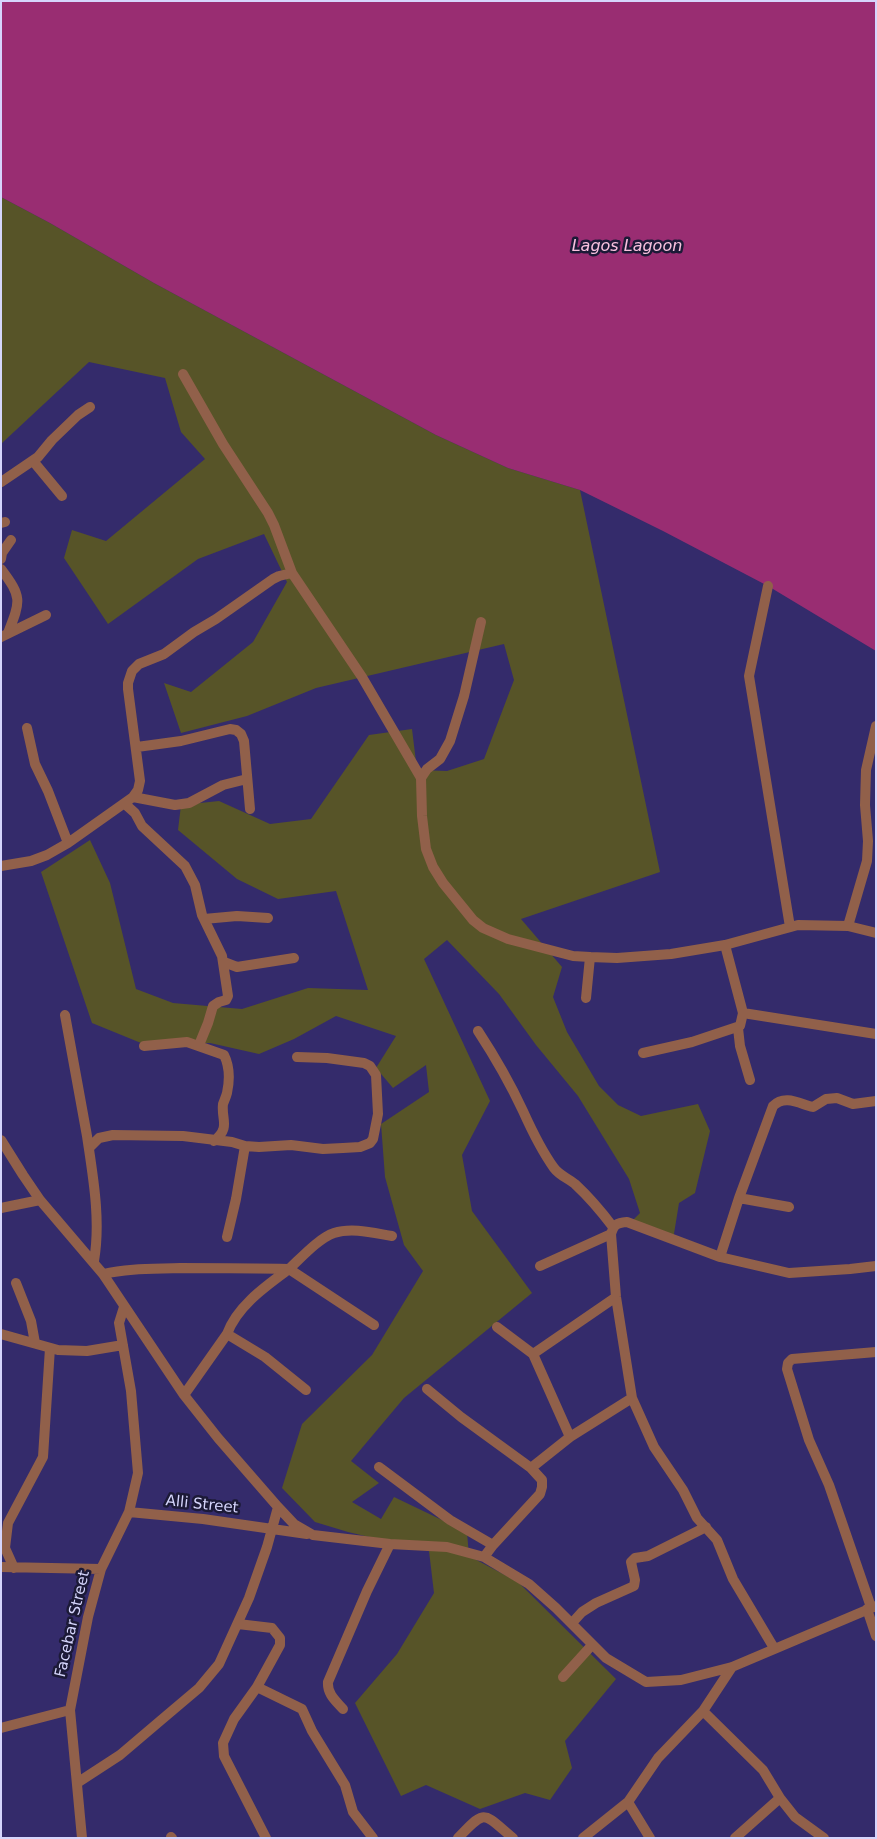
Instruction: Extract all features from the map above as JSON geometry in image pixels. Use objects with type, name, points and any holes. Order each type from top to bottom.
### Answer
[{"type":"street","points":[[183,374],[223,444],[268,513],[292,573],[362,678],[421,778],[422,816],[426,849],[433,867],[443,884],[472,920],[482,928],[508,939],[573,956],[590,958],[671,954],[725,945],[798,926],[848,926],[876,933]]},
{"type":"street","points":[[1,482],[33,461],[78,415],[90,407]]},
{"type":"street","points":[[33,461],[62,496]]},
{"type":"street","points":[[1,559],[2,553],[11,540]]},
{"type":"street","points":[[1,569],[18,596],[14,618],[5,635]]},
{"type":"street","points":[[1,866],[31,861],[47,855],[68,843],[133,797],[138,790],[140,781],[128,689],[132,671],[139,664],[164,654],[273,579],[292,573]]},
{"type":"street","points":[[768,586],[749,676],[790,928]]},
{"type":"street","points":[[5,635],[46,615]]},
{"type":"street","points":[[421,778],[427,769],[440,759],[450,741],[464,696],[481,622]]},
{"type":"street","points":[[848,926],[867,861],[866,770],[876,726]]},
{"type":"street","points":[[27,728],[35,764],[48,791],[68,843]]},
{"type":"street","points":[[137,747],[181,741],[220,731],[236,730],[241,734],[244,741],[250,809]]},
{"type":"street","points":[[133,797],[169,805],[182,804],[198,799],[223,785],[246,779]]},
{"type":"street","points":[[125,804],[135,813],[142,826],[185,866],[190,873],[195,884],[204,919],[218,945],[224,962],[228,996],[226,1000],[214,1006],[199,1045]]},
{"type":"street","points":[[204,919],[237,916],[268,918]]},
{"type":"street","points":[[725,945],[743,1013],[738,1028],[740,1046],[750,1080]]},
{"type":"street","points":[[224,962],[237,967],[294,958]]},
{"type":"street","points":[[586,998],[590,958]]},
{"type":"street","points":[[743,1013],[876,1034]]},
{"type":"street","points":[[65,1015],[96,1194],[96,1250],[94,1262]]},
{"type":"street","points":[[643,1053],[692,1042],[738,1028]]},
{"type":"street","points":[[478,1031],[499,1063],[524,1112],[529,1127],[553,1167],[559,1175],[572,1182],[586,1195],[612,1230],[616,1297],[632,1398],[654,1447],[684,1490],[697,1518],[718,1540],[733,1579],[774,1648]]},
{"type":"street","points":[[144,1046],[182,1041],[199,1045],[224,1055],[230,1071],[223,1105],[225,1118],[222,1131],[214,1140]]},
{"type":"street","points":[[89,1148],[99,1138],[113,1135],[174,1136],[232,1142],[245,1146],[291,1145],[323,1148],[365,1145],[373,1139],[378,1114],[376,1075],[370,1066],[364,1063],[327,1058],[297,1058]]},
{"type":"street","points":[[720,1257],[739,1198],[773,1106],[777,1102],[799,1101],[813,1107],[826,1099],[837,1098],[853,1104],[876,1102]]},
{"type":"street","points":[[1,1140],[40,1200],[103,1274],[184,1395],[218,1438],[278,1507],[294,1524],[313,1535]]},
{"type":"street","points":[[227,1237],[245,1146]]},
{"type":"street","points":[[739,1198],[789,1207]]},
{"type":"street","points":[[1,1208],[40,1200]]},
{"type":"street","points":[[540,1266],[612,1230],[618,1223],[627,1222],[720,1257],[789,1273],[876,1266]]},
{"type":"street","points":[[184,1395],[227,1334],[230,1325],[238,1314],[264,1288],[325,1237],[343,1231],[359,1231],[392,1236]]},
{"type":"street","points":[[103,1274],[145,1268],[289,1269],[374,1325]]},
{"type":"street","points":[[16,1283],[31,1321],[35,1343]]},
{"type":"street","points":[[533,1354],[616,1297]]},
{"type":"street","name":"Facebar Street","points":[[82,1838],[70,1710],[88,1617],[101,1569],[129,1512],[138,1474],[131,1391],[119,1321],[124,1306]]},
{"type":"street","points":[[497,1327],[533,1354],[570,1437]]},
{"type":"street","points":[[1,1334],[50,1348],[87,1351],[123,1346]]},
{"type":"street","points":[[227,1334],[264,1357],[306,1390]]},
{"type":"street","points":[[14,1568],[5,1548],[8,1523],[43,1457],[50,1348]]},
{"type":"street","points":[[876,1352],[792,1359],[788,1363],[787,1370],[806,1432],[830,1485],[871,1607],[876,1636]]},
{"type":"street","points":[[427,1389],[461,1417],[531,1468],[542,1480],[540,1494],[484,1557]]},
{"type":"street","points":[[531,1468],[570,1437],[632,1398]]},
{"type":"street","points":[[379,1467],[450,1520],[493,1545]]},
{"type":"street","points":[[77,1783],[120,1754],[199,1688],[219,1664],[238,1624],[267,1547],[278,1507]]},
{"type":"street","name":"Alli Street","points":[[129,1512],[272,1528],[390,1544],[446,1547],[484,1557],[529,1584],[572,1623],[606,1658],[636,1678],[646,1682],[681,1680],[732,1666],[871,1607]]},
{"type":"street","points":[[572,1623],[582,1612],[596,1603],[634,1586],[631,1562],[635,1558],[648,1556],[706,1527]]},
{"type":"street","points":[[343,1709],[330,1694],[328,1682],[367,1591],[390,1544]]},
{"type":"street","points":[[1,1567],[101,1569]]},
{"type":"street","points":[[238,1624],[272,1628],[280,1638],[280,1645],[257,1687],[234,1719],[223,1743],[224,1756],[266,1838]]},
{"type":"street","points":[[563,1677],[592,1645]]},
{"type":"street","points":[[584,1838],[628,1802],[658,1758],[703,1712],[732,1666]]},
{"type":"street","points":[[257,1687],[302,1709],[312,1731],[345,1785],[353,1812],[373,1838]]},
{"type":"street","points":[[1,1728],[70,1710]]},
{"type":"street","points":[[703,1712],[763,1770],[780,1798],[795,1817],[824,1838]]},
{"type":"street","points":[[735,1838],[780,1798]]},
{"type":"street","points":[[628,1802],[650,1838]]},
{"type":"street","points":[[458,1838],[477,1818],[484,1817],[489,1818],[513,1838]]},
{"type":"shaded area","points":[[1,197],[154,283],[436,435],[508,468],[580,490],[660,872],[521,919],[562,967],[553,997],[567,1032],[599,1086],[618,1105],[641,1116],[698,1104],[710,1131],[695,1193],[679,1203],[673,1240],[629,1224],[640,1213],[629,1179],[578,1096],[536,1045],[499,994],[447,940],[424,959],[490,1101],[462,1155],[472,1211],[532,1293],[404,1398],[351,1461],[379,1483],[352,1502],[381,1519],[394,1497],[467,1532],[469,1556],[518,1582],[616,1679],[565,1741],[572,1768],[550,1800],[525,1793],[480,1809],[426,1785],[401,1796],[355,1703],[397,1654],[434,1593],[429,1551],[348,1532],[315,1522],[282,1488],[302,1424],[372,1355],[423,1271],[404,1245],[385,1177],[381,1124],[429,1092],[426,1065],[393,1088],[376,1068],[396,1036],[336,1016],[294,1039],[259,1054],[210,1043],[141,1043],[92,1023],[41,872],[90,840],[110,883],[136,989],[173,1003],[242,1009],[308,988],[368,990],[336,891],[278,899],[237,879],[178,830],[181,805],[219,801],[270,824],[311,819],[369,735],[412,729],[417,770],[447,771],[484,759],[514,680],[504,644],[316,688],[247,716],[181,733],[164,683],[191,692],[253,642],[287,582],[264,534],[198,559],[108,624],[64,558],[72,530],[106,541],[205,459],[181,432],[165,378],[89,362],[1,444]]},
{"type":"water","name":"Lagos Lagoon","points":[[1,1],[876,1],[876,651],[768,586],[580,490],[508,468],[436,435],[154,283],[1,197]]}]
